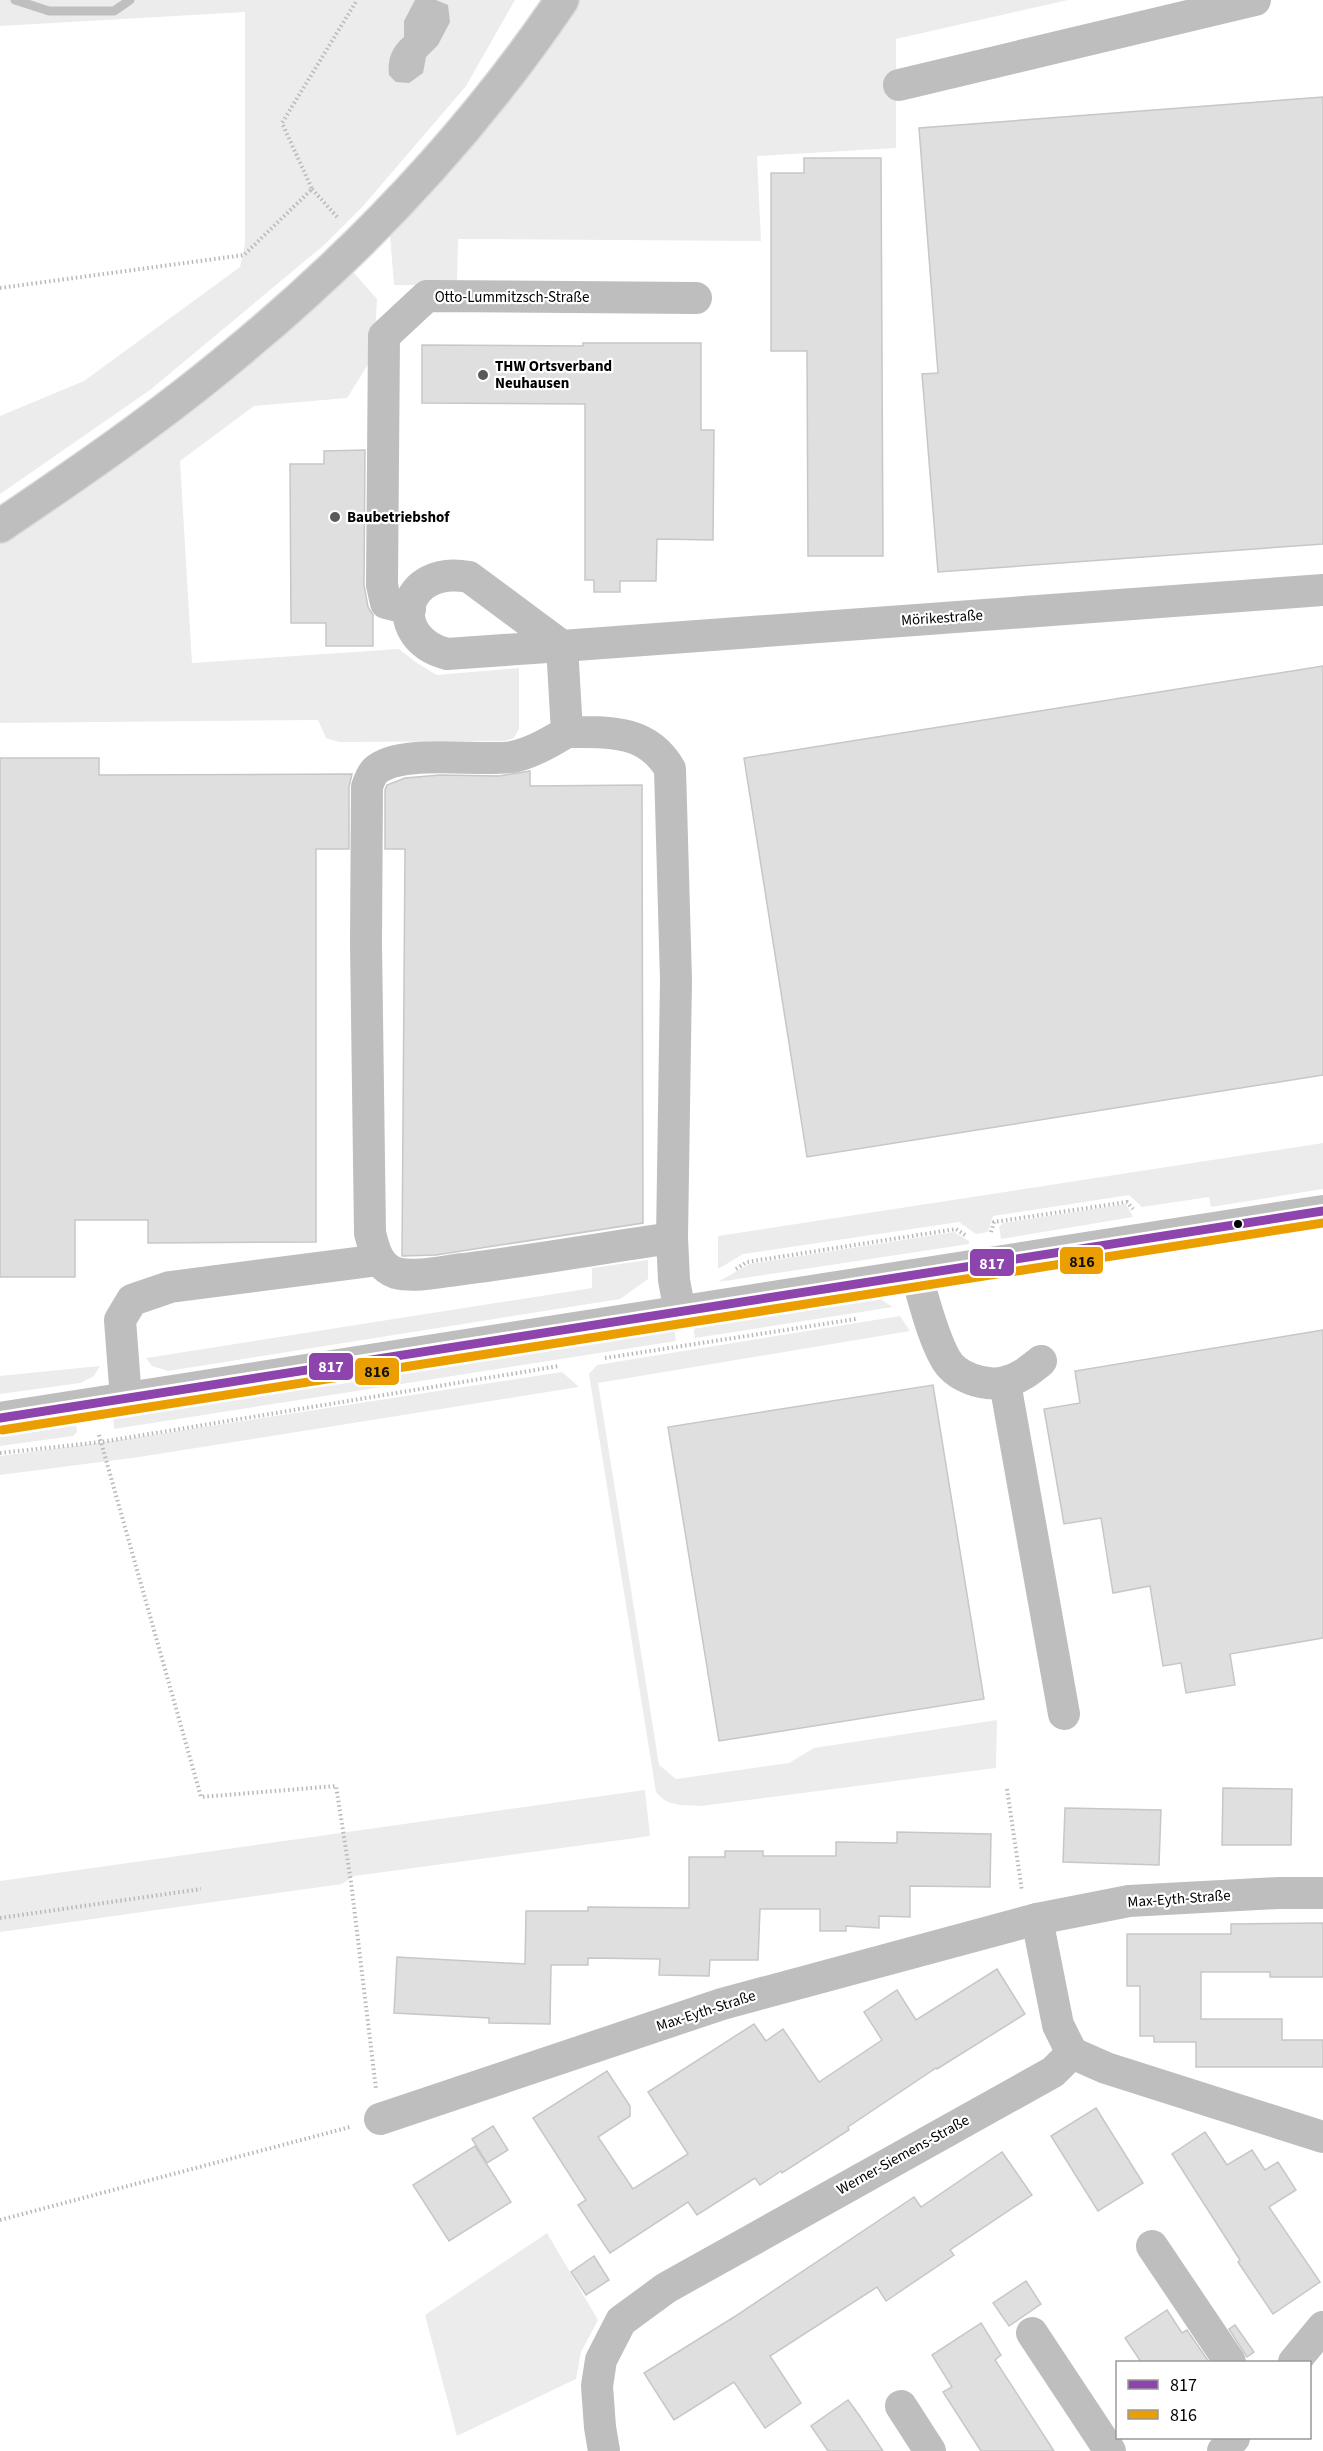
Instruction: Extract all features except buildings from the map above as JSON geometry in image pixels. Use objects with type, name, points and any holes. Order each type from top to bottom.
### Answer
[{"type":"main road","points":[[0,526],[149,422],[233,356],[320,280],[439,157],[512,69],[562,0]]},
{"type":"street","points":[[899,85],[1255,0]]},
{"type":"street","name":"Otto-Lummitzsch-Straße","points":[[410,609],[386,603],[382,585],[384,336],[427,296],[696,298]]},
{"type":"street","points":[[410,609],[413,595],[422,584],[437,576],[453,574],[469,577],[562,646],[567,732]]},
{"type":"street","name":"Mörikestraße","points":[[410,609],[411,628],[419,640],[432,650],[447,654],[1323,590]]},
{"type":"street","points":[[672,1238],[433,1272],[397,1273],[385,1267],[378,1260],[370,1233],[366,931],[367,787],[369,778],[376,770],[398,760],[514,756],[545,745],[567,732],[621,734],[639,739],[653,746],[670,769],[676,980],[672,1238],[674,1280],[680,1312]]},
{"type":"street","points":[[0,1418],[1323,1211]]},
{"type":"street","points":[[126,1399],[120,1320],[132,1300],[170,1287],[378,1260]]},
{"type":"street","points":[[916,1275],[946,1360],[963,1376],[984,1383],[1005,1383],[1021,1376],[1041,1362]]},
{"type":"street","points":[[1005,1383],[1064,1714]]},
{"type":"street","name":"Max-Eyth-Straße","points":[[380,2120],[722,2004],[949,1941],[1034,1920],[1129,1901],[1278,1893],[1323,1893]]},
{"type":"street","points":[[1034,1920],[1058,2025],[1072,2053],[1106,2068],[1323,2137]]},
{"type":"street","name":"Werner-Siemens-Straße","points":[[604,2451],[597,2385],[601,2360],[621,2321],[666,2288],[1053,2072],[1072,2053]]},
{"type":"street","points":[[1152,2246],[1229,2361]]},
{"type":"street","points":[[1295,2361],[1323,2327]]},
{"type":"street","points":[[1032,2333],[1110,2451]]},
{"type":"street","points":[[901,2406],[930,2451]]},
{"type":"street","points":[[1223,2451],[1233,2439]]},
{"type":"path","points":[[0,288],[244,255],[312,189],[282,123],[357,0]]},
{"type":"path","points":[[604,1359],[859,1319]]},
{"type":"path","points":[[0,1453],[101,1442],[570,1364]]},
{"type":"path","points":[[0,2220],[380,2120],[351,1882],[336,1786],[201,1797],[101,1442]]},
{"type":"path","points":[[1007,1789],[1020,1883],[1034,1920]]},
{"type":"path","points":[[0,1917],[201,1889]]},
{"type":"shaded area","points":[[0,0],[515,0],[466,86],[364,205],[324,245],[150,390],[0,494],[0,416],[84,381],[240,267],[245,244],[245,12],[0,26]]},
{"type":"shaded area","points":[[415,0],[436,0],[448,5],[450,22],[438,45],[426,57],[423,73],[409,83],[396,82],[389,75],[390,59],[393,49],[404,37],[404,21]]},
{"type":"shaded area","points":[[577,0],[1068,0],[896,39],[896,148],[757,156],[761,241],[458,239],[457,285],[394,285],[390,235],[498,108]]},
{"type":"shaded area","points":[[352,271],[377,299],[374,355],[347,398],[254,406],[180,461],[192,663],[399,649],[437,675],[519,668],[519,729],[514,738],[505,741],[339,742],[326,738],[318,720],[0,723],[0,539]]},
{"type":"shaded area","points":[[1323,1143],[1323,1189],[1211,1207],[1209,1197],[1142,1207],[1129,1195],[993,1216],[988,1232],[976,1234],[959,1222],[743,1254],[718,1269],[718,1236]]},
{"type":"shaded area","points":[[1126,1204],[1133,1217],[1001,1239],[999,1227],[1003,1223]]},
{"type":"shaded area","points":[[954,1232],[969,1241],[969,1244],[718,1282],[749,1264]]},
{"type":"shaded area","points":[[648,1260],[648,1279],[620,1299],[168,1371],[152,1366],[146,1358],[592,1288],[592,1268]]},
{"type":"shaded area","points":[[863,1295],[880,1299],[893,1307],[695,1338],[692,1319]]},
{"type":"shaded area","points":[[900,1316],[910,1331],[598,1383],[659,1765],[676,1779],[789,1763],[814,1748],[997,1720],[996,1768],[701,1806],[671,1803],[656,1792],[589,1374],[597,1365]]},
{"type":"shaded area","points":[[673,1322],[676,1341],[114,1429],[113,1417],[118,1410]]},
{"type":"shaded area","points":[[100,1366],[94,1376],[80,1383],[0,1394],[0,1376]]},
{"type":"shaded area","points":[[562,1372],[579,1387],[139,1457],[0,1475],[0,1456],[126,1439]]},
{"type":"shaded area","points":[[68,1419],[76,1424],[77,1432],[73,1436],[0,1446],[0,1428]]},
{"type":"shaded area","points":[[645,1790],[650,1836],[354,1876],[342,1884],[0,1932],[0,1881]]},
{"type":"shaded area","points":[[547,2233],[598,2320],[581,2352],[576,2379],[457,2436],[425,2315]]},
{"type":"waterway","points":[[15,0],[49,11],[114,11],[130,0]]},
{"type":"transit line","name":"817","points":[[0,1418],[1323,1211]]},
{"type":"transit line","name":"816","points":[[2,1430],[1323,1223]]},
{"type":"place","name":"THW Ortsverband Neuhausen","points":[[483,375]]},
{"type":"place","name":"Baubetriebshof","points":[[335,517]]}]
